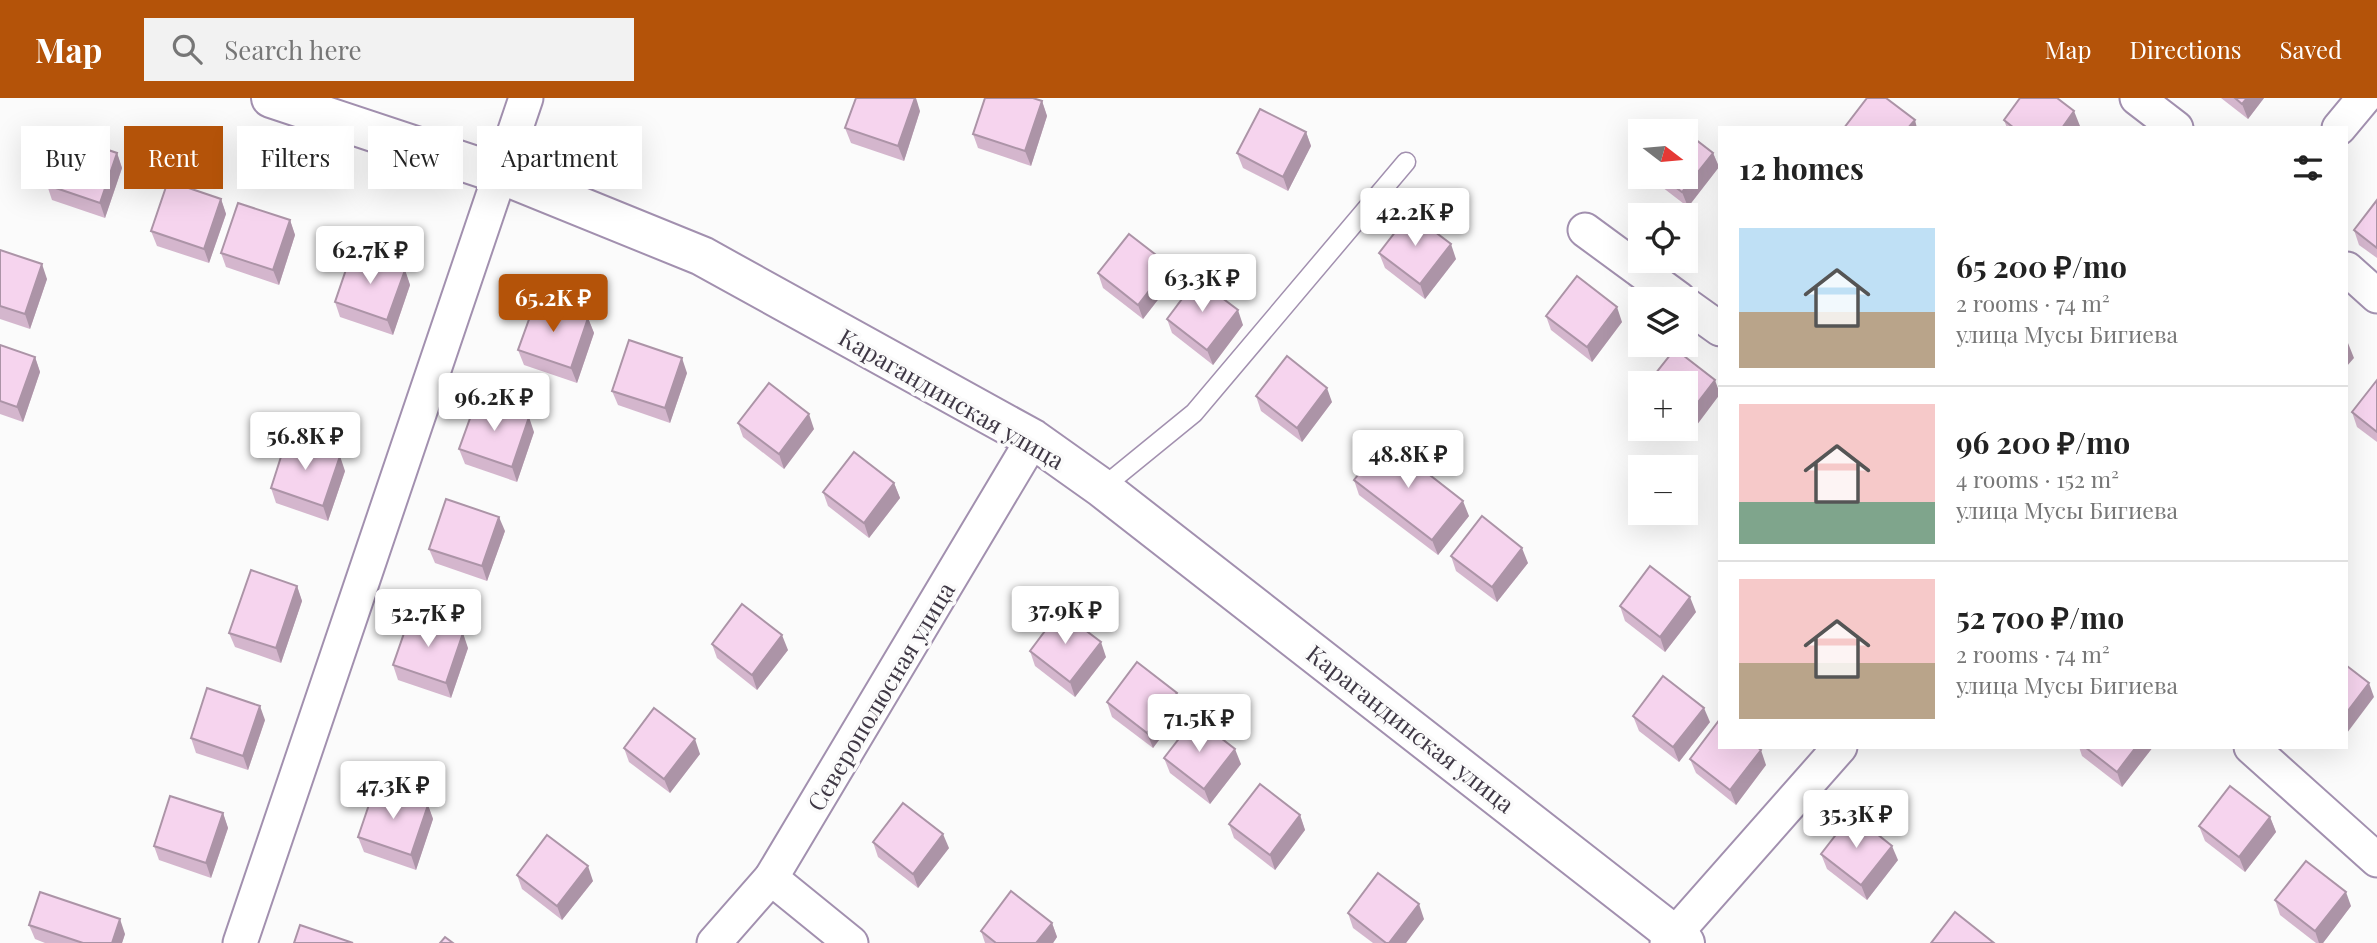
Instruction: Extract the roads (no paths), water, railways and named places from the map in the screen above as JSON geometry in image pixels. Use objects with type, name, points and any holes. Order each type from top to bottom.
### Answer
[{"type":"street","name":"Карагандинская улица","points":[[271,98],[477,166]]},
{"type":"street","points":[[516,126],[526,98]]},
{"type":"street","points":[[2137,98],[2173,126]]},
{"type":"street","points":[[2341,126],[2364,98]]},
{"type":"street","points":[[240,943],[495,189]]},
{"type":"street","name":"Карагандинская улица","points":[[537,189],[702,256],[1033,439],[1102,488],[1675,940]]},
{"type":"street","points":[[1586,230],[1663,287]]},
{"type":"street","points":[[2348,270],[2377,296]]},
{"type":"street","points":[[1698,314],[1718,329]]},
{"type":"street","name":"Северополюсная улица","points":[[714,943],[771,878],[1033,439]]},
{"type":"street","points":[[1675,940],[1838,749]]},
{"type":"street","points":[[2253,749],[2377,860]]},
{"type":"street","points":[[771,878],[851,943]]},
{"type":"lane","points":[[1102,488],[1194,413],[1406,162]]}]
